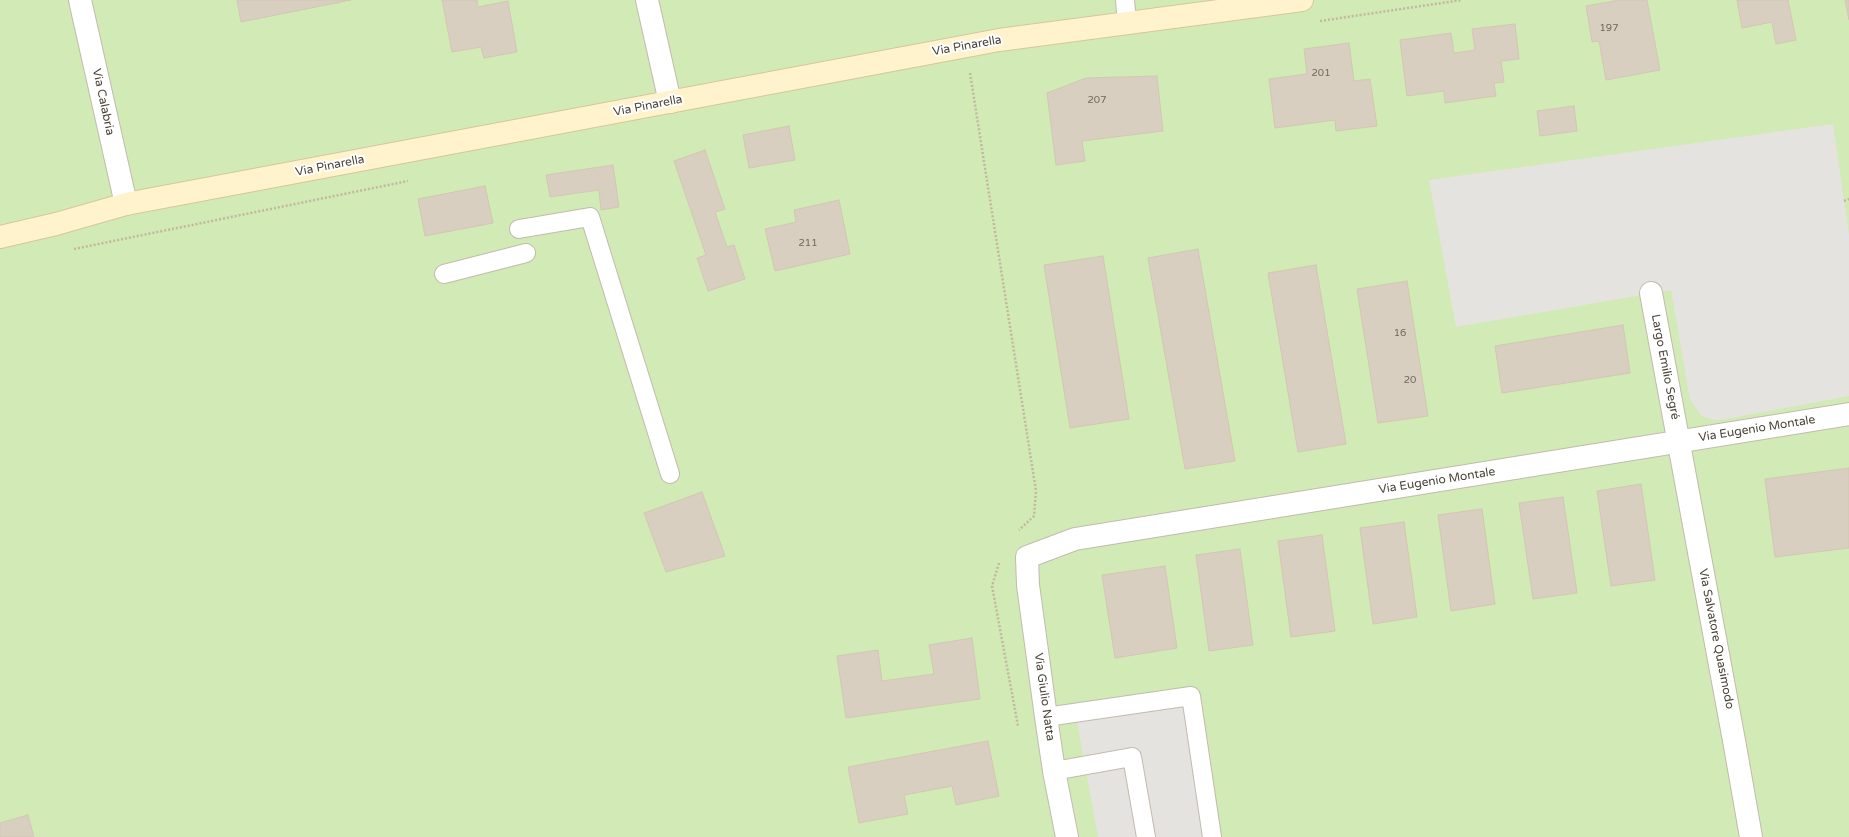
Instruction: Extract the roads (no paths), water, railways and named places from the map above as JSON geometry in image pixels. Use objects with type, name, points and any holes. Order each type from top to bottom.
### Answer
[{"type":"street","name":"Via Calabria","points":[[80,0],[126,204]]},
{"type":"street","points":[[647,0],[670,102]]},
{"type":"street","name":"Via Pinarella","points":[[0,238],[126,204],[966,46],[999,40],[1302,0]]},
{"type":"street","name":"Largo Emilio Segré","points":[[1652,292],[1679,442]]},
{"type":"street","name":"Via Eugenio Montale","points":[[1027,557],[1075,539],[1849,414]]},
{"type":"street","name":"Via Salvatore Quasimodo","points":[[1679,442],[1751,837]]},
{"type":"street","name":"Via Giulio Natta","points":[[1027,557],[1028,585],[1046,717],[1054,771],[1067,837]]},
{"type":"lane","points":[[1125,0],[1127,23]]},
{"type":"lane","points":[[519,229],[590,217],[670,474]]},
{"type":"lane","points":[[444,274],[526,253]]},
{"type":"lane","points":[[1046,717],[1191,696],[1212,837]]},
{"type":"lane","points":[[1054,771],[1132,758],[1146,837]]}]
